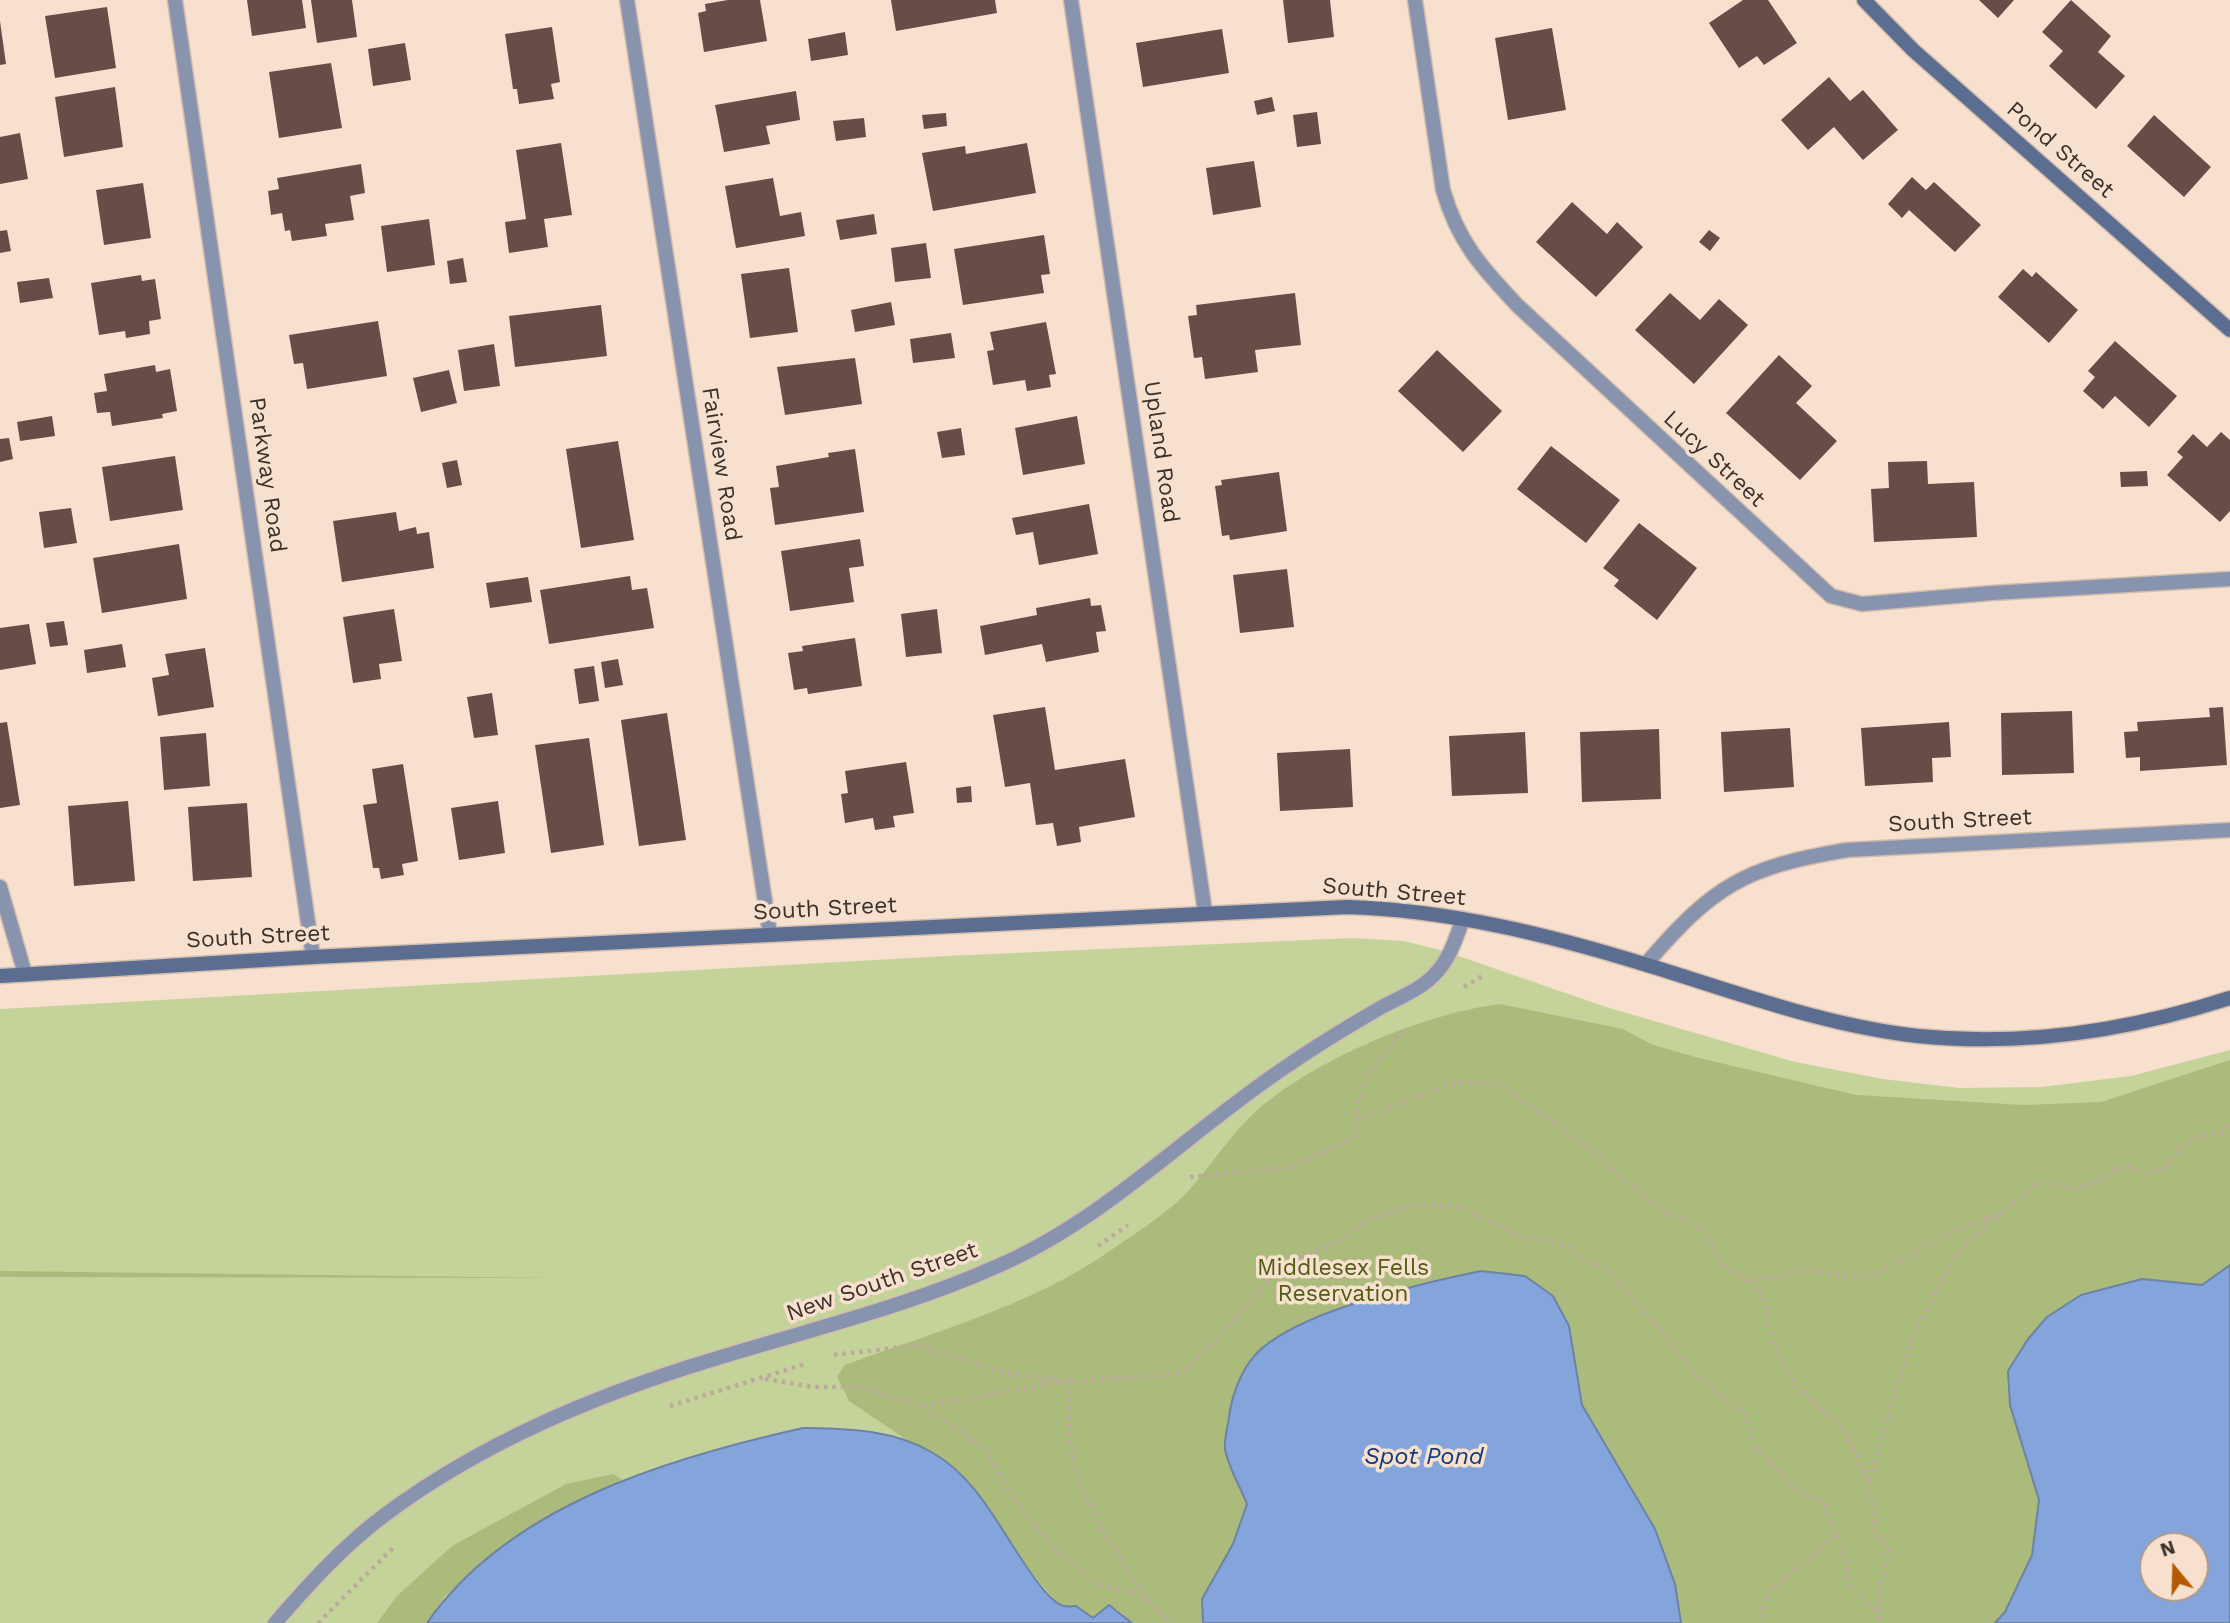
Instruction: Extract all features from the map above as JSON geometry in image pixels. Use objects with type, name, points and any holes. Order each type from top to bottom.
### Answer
[{"type":"main road","name":"Pond Street","points":[[1864,0],[1913,50],[2230,330]]},
{"type":"main road","name":"South Street","points":[[0,976],[313,957],[1205,912],[1356,907],[1463,919],[1521,930],[1646,964],[1773,1005],[1845,1023],[1918,1036],[2066,1036],[2152,1021],[2230,998]]},
{"type":"street","name":"Parkway Road","points":[[175,0],[313,957]]},
{"type":"street","name":"Fairview Road","points":[[627,0],[770,934]]},
{"type":"street","name":"Upland Road","points":[[1071,0],[1205,912]]},
{"type":"street","name":"Lucy Street","points":[[1415,0],[1432,132],[1443,190],[1452,220],[1476,262],[1518,306],[1831,596],[1862,604],[1992,593],[2230,579]]},
{"type":"street","name":"South Street","points":[[1646,964],[1682,923],[1713,895],[1753,873],[1797,859],[1847,850],[2230,830]]},
{"type":"street","points":[[0,887],[4,914],[25,974]]},
{"type":"street","name":"New South Street","points":[[275,1623],[328,1565],[384,1515],[445,1474],[522,1433],[582,1405],[647,1381],[907,1302],[1000,1265],[1067,1231],[1130,1186],[1250,1090],[1352,1024],[1425,984],[1451,953],[1463,919]]},
{"type":"path","points":[[1357,1120],[1458,1082],[1499,1084],[1586,1146],[1664,1212],[1701,1227],[1725,1266],[1747,1280],[1764,1298],[1772,1342],[1796,1387],[1844,1429],[1869,1481],[1876,1531],[1890,1548],[1881,1583],[1881,1620]]},
{"type":"path","points":[[1869,1481],[1915,1331],[1956,1255],[2001,1212],[2039,1182],[2075,1189],[2094,1183],[2126,1165],[2148,1175],[2168,1166],[2180,1147],[2197,1137],[2224,1132],[2230,1120]]},
{"type":"path","points":[[922,1406],[1071,1381],[1158,1377],[1184,1370],[1290,1263],[1342,1240],[1363,1222],[1413,1205],[1461,1207],[1521,1237],[1565,1245],[1583,1260],[1605,1268],[1659,1327],[1695,1374],[1746,1414],[1757,1451],[1802,1493],[1823,1502],[1846,1560],[1848,1584],[1881,1620]]},
{"type":"path","points":[[1747,1280],[1780,1277],[1802,1269],[1849,1277],[1873,1275],[1953,1232],[2001,1212]]},
{"type":"path","points":[[833,1356],[919,1345],[1007,1374],[1071,1381]]},
{"type":"path","points":[[765,1378],[814,1387],[859,1387],[922,1406],[986,1449],[1012,1498],[1058,1551],[1098,1584],[1144,1595]]},
{"type":"path","points":[[1071,1381],[1069,1436],[1079,1482],[1104,1532],[1144,1595],[1172,1623]]},
{"type":"path","points":[[1765,1623],[1764,1608],[1769,1591],[1837,1535]]},
{"type":"green space","name":"Middlesex Fells Reservation","points":[[1352,938],[1404,941],[1444,951],[1606,1007],[1795,1062],[1883,1079],[1959,1088],[2041,1087],[2131,1076],[2230,1050],[2230,1623],[0,1623],[0,1009],[946,956]]},
{"type":"green space","points":[[1500,1004],[1623,1029],[1653,1045],[1856,1095],[2024,1105],[2101,1102],[2230,1060],[2230,1265],[2202,1285],[2142,1279],[2026,1452],[2038,1494],[2039,1516],[2034,1549],[2022,1582],[1995,1623],[1681,1623],[1675,1584],[1655,1529],[1582,1405],[1574,1366],[1481,1271],[1395,1291],[1330,1312],[1275,1339],[1251,1360],[1235,1392],[1225,1445],[1229,1463],[1247,1504],[1233,1544],[1202,1599],[1203,1623],[1132,1623],[1117,1609],[1103,1609],[1093,1619],[1082,1609],[1057,1603],[1029,1569],[971,1485],[935,1453],[907,1440],[849,1401],[837,1377],[845,1365],[979,1317],[1077,1272],[1172,1206],[1191,1188],[1252,1115],[1304,1077],[1335,1059],[1403,1029],[1470,1009]]},
{"type":"green space","points":[[0,1271],[563,1278],[0,1277]]},
{"type":"green space","points":[[613,1474],[622,1480],[524,1530],[445,1596],[427,1623],[377,1623],[397,1596],[452,1546],[566,1484]]},
{"type":"water","points":[[2230,1265],[2230,1623],[1995,1623],[2005,1612],[2032,1555],[2039,1500],[2010,1405],[2008,1371],[2028,1339],[2047,1317],[2081,1295],[2142,1279],[2202,1285]]},
{"type":"water","name":"Spot Pond","points":[[1481,1271],[1525,1276],[1553,1296],[1569,1326],[1582,1405],[1655,1529],[1675,1584],[1681,1623],[1203,1623],[1202,1599],[1233,1544],[1247,1504],[1229,1463],[1225,1445],[1235,1392],[1251,1360],[1275,1339],[1330,1312],[1395,1291]]},
{"type":"water","points":[[803,1428],[853,1430],[886,1435],[918,1445],[933,1453],[949,1464],[975,1490],[1028,1569],[1052,1599],[1063,1606],[1076,1606],[1093,1618],[1109,1605],[1132,1623],[427,1623],[461,1582],[502,1547],[547,1517],[596,1492],[647,1472],[752,1440]]},
{"type":"building","points":[[247,0],[302,0],[306,28],[252,36]]},
{"type":"building","points":[[311,0],[352,0],[357,37],[317,43]]},
{"type":"building","points":[[728,0],[760,0],[767,41],[704,52],[698,13],[706,11],[705,4]]},
{"type":"building","points":[[891,0],[995,0],[997,13],[896,31]]},
{"type":"building","points":[[1283,0],[1330,0],[1334,37],[1288,43]]},
{"type":"building","points":[[1743,0],[1768,0],[1797,43],[1764,65],[1757,56],[1739,68],[1709,23]]},
{"type":"building","points":[[1979,0],[2014,0],[1998,18]]},
{"type":"building","points":[[2071,0],[2111,36],[2098,52],[2125,76],[2096,109],[2049,66],[2063,51],[2042,32]]},
{"type":"building","points":[[107,7],[116,68],[55,78],[45,16]]},
{"type":"building","points":[[0,21],[6,64],[0,65]]},
{"type":"building","points":[[552,27],[560,82],[551,84],[554,99],[519,104],[517,89],[513,89],[505,34]]},
{"type":"building","points":[[1552,28],[1566,110],[1508,120],[1495,38]]},
{"type":"building","points":[[1222,29],[1229,73],[1143,87],[1136,43]]},
{"type":"building","points":[[845,32],[848,55],[811,61],[808,39]]},
{"type":"building","points":[[405,43],[411,80],[373,86],[368,49]]},
{"type":"building","points":[[331,63],[342,128],[279,138],[269,72]]},
{"type":"building","points":[[1829,77],[1850,101],[1863,90],[1898,130],[1863,160],[1834,127],[1808,150],[1781,120]]},
{"type":"building","points":[[115,87],[123,147],[64,157],[55,97]]},
{"type":"building","points":[[796,91],[800,120],[766,126],[770,144],[724,152],[715,105]]},
{"type":"building","points":[[1272,97],[1275,111],[1257,115],[1254,101]]},
{"type":"building","points":[[1317,112],[1321,144],[1297,147],[1293,115]]},
{"type":"building","points":[[946,113],[947,126],[924,129],[922,115]]},
{"type":"building","points":[[2154,115],[2211,167],[2184,197],[2127,146]]},
{"type":"building","points":[[864,118],[866,137],[836,141],[833,121]]},
{"type":"building","points":[[20,133],[28,179],[0,184],[0,137]]},
{"type":"building","points":[[561,143],[572,215],[544,219],[548,247],[509,253],[505,222],[526,219],[516,150]]},
{"type":"building","points":[[1027,143],[1036,193],[933,211],[922,153],[965,146],[966,154]]},
{"type":"building","points":[[1254,161],[1261,207],[1213,215],[1206,168]]},
{"type":"building","points":[[361,164],[365,193],[350,196],[354,220],[325,224],[327,236],[292,241],[290,230],[285,231],[282,213],[271,215],[268,191],[279,189],[277,178]]},
{"type":"building","points":[[1912,177],[1926,190],[1934,182],[1981,225],[1955,252],[1909,210],[1902,218],[1888,204]]},
{"type":"building","points":[[773,178],[780,216],[801,212],[805,236],[736,248],[725,186]]},
{"type":"building","points":[[143,183],[151,238],[104,245],[96,190]]},
{"type":"building","points":[[1572,202],[1607,234],[1617,222],[1643,247],[1596,297],[1536,242]]},
{"type":"building","points":[[874,214],[877,234],[840,240],[836,220]]},
{"type":"building","points":[[429,219],[435,265],[387,272],[381,226]]},
{"type":"building","points":[[7,230],[11,251],[0,253],[0,231]]},
{"type":"building","points":[[1709,230],[1720,238],[1710,251],[1699,242]]},
{"type":"building","points":[[1044,235],[1050,274],[1041,275],[1044,293],[963,305],[954,249]]},
{"type":"building","points":[[926,243],[931,278],[895,282],[891,248]]},
{"type":"building","points":[[463,258],[467,282],[450,284],[447,261]]},
{"type":"building","points":[[789,268],[798,332],[750,338],[741,274]]},
{"type":"building","points":[[2023,269],[2032,277],[2036,272],[2078,310],[2049,343],[1998,297]]},
{"type":"building","points":[[141,275],[142,281],[155,279],[161,319],[149,321],[150,334],[126,338],[125,331],[99,335],[91,283]]},
{"type":"building","points":[[49,278],[53,298],[20,303],[17,282]]},
{"type":"building","points":[[1295,293],[1301,345],[1255,350],[1258,372],[1205,379],[1202,357],[1194,358],[1188,316],[1197,315],[1196,305]]},
{"type":"building","points":[[1670,293],[1700,320],[1719,299],[1748,325],[1694,384],[1635,330]]},
{"type":"building","points":[[891,302],[895,325],[855,332],[851,310]]},
{"type":"building","points":[[601,305],[607,356],[515,367],[509,316]]},
{"type":"building","points":[[378,321],[387,376],[307,389],[303,363],[294,364],[289,335]]},
{"type":"building","points":[[1046,322],[1056,374],[1049,375],[1051,387],[1027,391],[1025,380],[993,385],[987,351],[994,350],[990,332]]},
{"type":"building","points":[[951,333],[955,358],[913,363],[910,339]]},
{"type":"building","points":[[2115,341],[2177,396],[2149,427],[2115,396],[2103,409],[2083,391],[2095,377],[2088,371]]},
{"type":"building","points":[[494,344],[500,386],[464,391],[458,350]]},
{"type":"building","points":[[1437,350],[1502,411],[1463,452],[1398,391]]},
{"type":"building","points":[[1779,355],[1812,386],[1796,403],[1837,441],[1800,480],[1726,413]]},
{"type":"building","points":[[855,358],[862,404],[785,415],[777,367]]},
{"type":"building","points":[[155,365],[156,372],[170,369],[177,411],[162,414],[163,418],[112,426],[110,412],[97,413],[94,393],[107,391],[104,374]]},
{"type":"building","points":[[449,370],[457,403],[421,412],[413,378]]},
{"type":"building","points":[[52,416],[55,436],[20,441],[17,422]]},
{"type":"building","points":[[1077,416],[1085,464],[1023,475],[1015,428]]},
{"type":"building","points":[[961,428],[965,455],[942,458],[937,432]]},
{"type":"building","points":[[2221,432],[2230,440],[2230,511],[2220,522],[2167,475],[2183,457],[2177,452],[2193,434],[2207,447]]},
{"type":"building","points":[[9,438],[13,459],[0,462],[0,439]]},
{"type":"building","points":[[618,441],[634,540],[581,548],[566,449]]},
{"type":"building","points":[[1551,446],[1620,500],[1586,543],[1517,489]]},
{"type":"building","points":[[855,449],[864,512],[775,525],[770,488],[779,487],[776,466],[829,457],[828,453]]},
{"type":"building","points":[[175,456],[183,510],[110,521],[102,467]]},
{"type":"building","points":[[457,460],[462,485],[447,488],[442,463]]},
{"type":"building","points":[[1927,461],[1928,484],[1974,482],[1977,537],[1874,542],[1871,489],[1889,488],[1888,462]]},
{"type":"building","points":[[2147,471],[2148,486],[2121,487],[2120,472]]},
{"type":"building","points":[[1279,472],[1287,531],[1230,540],[1229,535],[1222,536],[1215,486],[1222,485],[1221,480]]},
{"type":"building","points":[[1089,504],[1098,554],[1039,565],[1033,532],[1016,535],[1012,518]]},
{"type":"building","points":[[71,508],[77,543],[44,548],[39,512]]},
{"type":"building","points":[[396,512],[399,531],[416,527],[417,534],[429,532],[434,568],[342,582],[333,521]]},
{"type":"building","points":[[1639,523],[1697,568],[1657,620],[1614,586],[1619,580],[1603,568]]},
{"type":"building","points":[[860,539],[864,566],[849,568],[854,602],[790,611],[781,551]]},
{"type":"building","points":[[179,544],[187,599],[102,613],[93,558]]},
{"type":"building","points":[[1287,569],[1294,627],[1240,633],[1233,575]]},
{"type":"building","points":[[630,576],[632,590],[647,588],[654,628],[549,644],[540,590]]},
{"type":"building","points":[[528,577],[532,602],[490,608],[486,583]]},
{"type":"building","points":[[1090,598],[1091,606],[1101,605],[1106,631],[1096,632],[1099,652],[1046,662],[1042,644],[985,655],[980,626],[1037,615],[1036,608]]},
{"type":"building","points":[[394,609],[402,661],[379,664],[381,679],[353,683],[343,617]]},
{"type":"building","points":[[937,609],[942,653],[906,657],[901,614]]},
{"type":"building","points":[[64,621],[68,645],[50,647],[46,623]]},
{"type":"building","points":[[29,624],[36,664],[0,670],[0,628]]},
{"type":"building","points":[[855,638],[862,686],[808,694],[807,688],[794,690],[788,653],[803,651],[802,646]]},
{"type":"building","points":[[122,644],[126,667],[87,673],[84,650]]},
{"type":"building","points":[[205,648],[214,707],[158,716],[152,678],[169,675],[165,654]]},
{"type":"building","points":[[618,659],[623,685],[605,688],[601,662]]},
{"type":"building","points":[[594,666],[599,701],[579,704],[574,669]]},
{"type":"building","points":[[492,693],[498,735],[474,738],[467,697]]},
{"type":"building","points":[[1045,707],[1055,770],[1125,759],[1135,817],[1079,827],[1081,842],[1057,846],[1053,823],[1036,825],[1030,783],[1005,787],[993,715]]},
{"type":"building","points":[[2223,707],[2227,765],[2140,771],[2140,757],[2126,758],[2124,732],[2138,731],[2137,722],[2210,717],[2209,708]]},
{"type":"building","points":[[2072,711],[2074,773],[2002,775],[2001,713]]},
{"type":"building","points":[[667,713],[686,840],[639,846],[621,720]]},
{"type":"building","points":[[7,722],[20,805],[0,808],[0,723]]},
{"type":"building","points":[[1949,722],[1951,757],[1932,758],[1933,782],[1865,786],[1861,728]]},
{"type":"building","points":[[1790,728],[1794,787],[1724,792],[1721,732]]},
{"type":"building","points":[[1659,729],[1661,799],[1582,802],[1580,732]]},
{"type":"building","points":[[1525,732],[1528,793],[1452,796],[1449,736]]},
{"type":"building","points":[[206,733],[210,786],[164,790],[160,737]]},
{"type":"building","points":[[589,738],[604,845],[551,853],[535,745]]},
{"type":"building","points":[[1350,749],[1353,807],[1280,811],[1277,753]]},
{"type":"building","points":[[906,762],[914,813],[893,816],[895,827],[875,830],[873,818],[845,823],[841,794],[848,793],[845,771]]},
{"type":"building","points":[[403,764],[418,861],[402,864],[404,875],[381,879],[379,868],[373,868],[363,805],[377,803],[372,769]]},
{"type":"building","points":[[971,786],[972,802],[957,803],[956,788]]},
{"type":"building","points":[[128,801],[135,881],[74,886],[68,806]]},
{"type":"building","points":[[498,801],[505,853],[459,860],[451,808]]},
{"type":"building","points":[[247,803],[252,877],[193,881],[188,807]]}]
